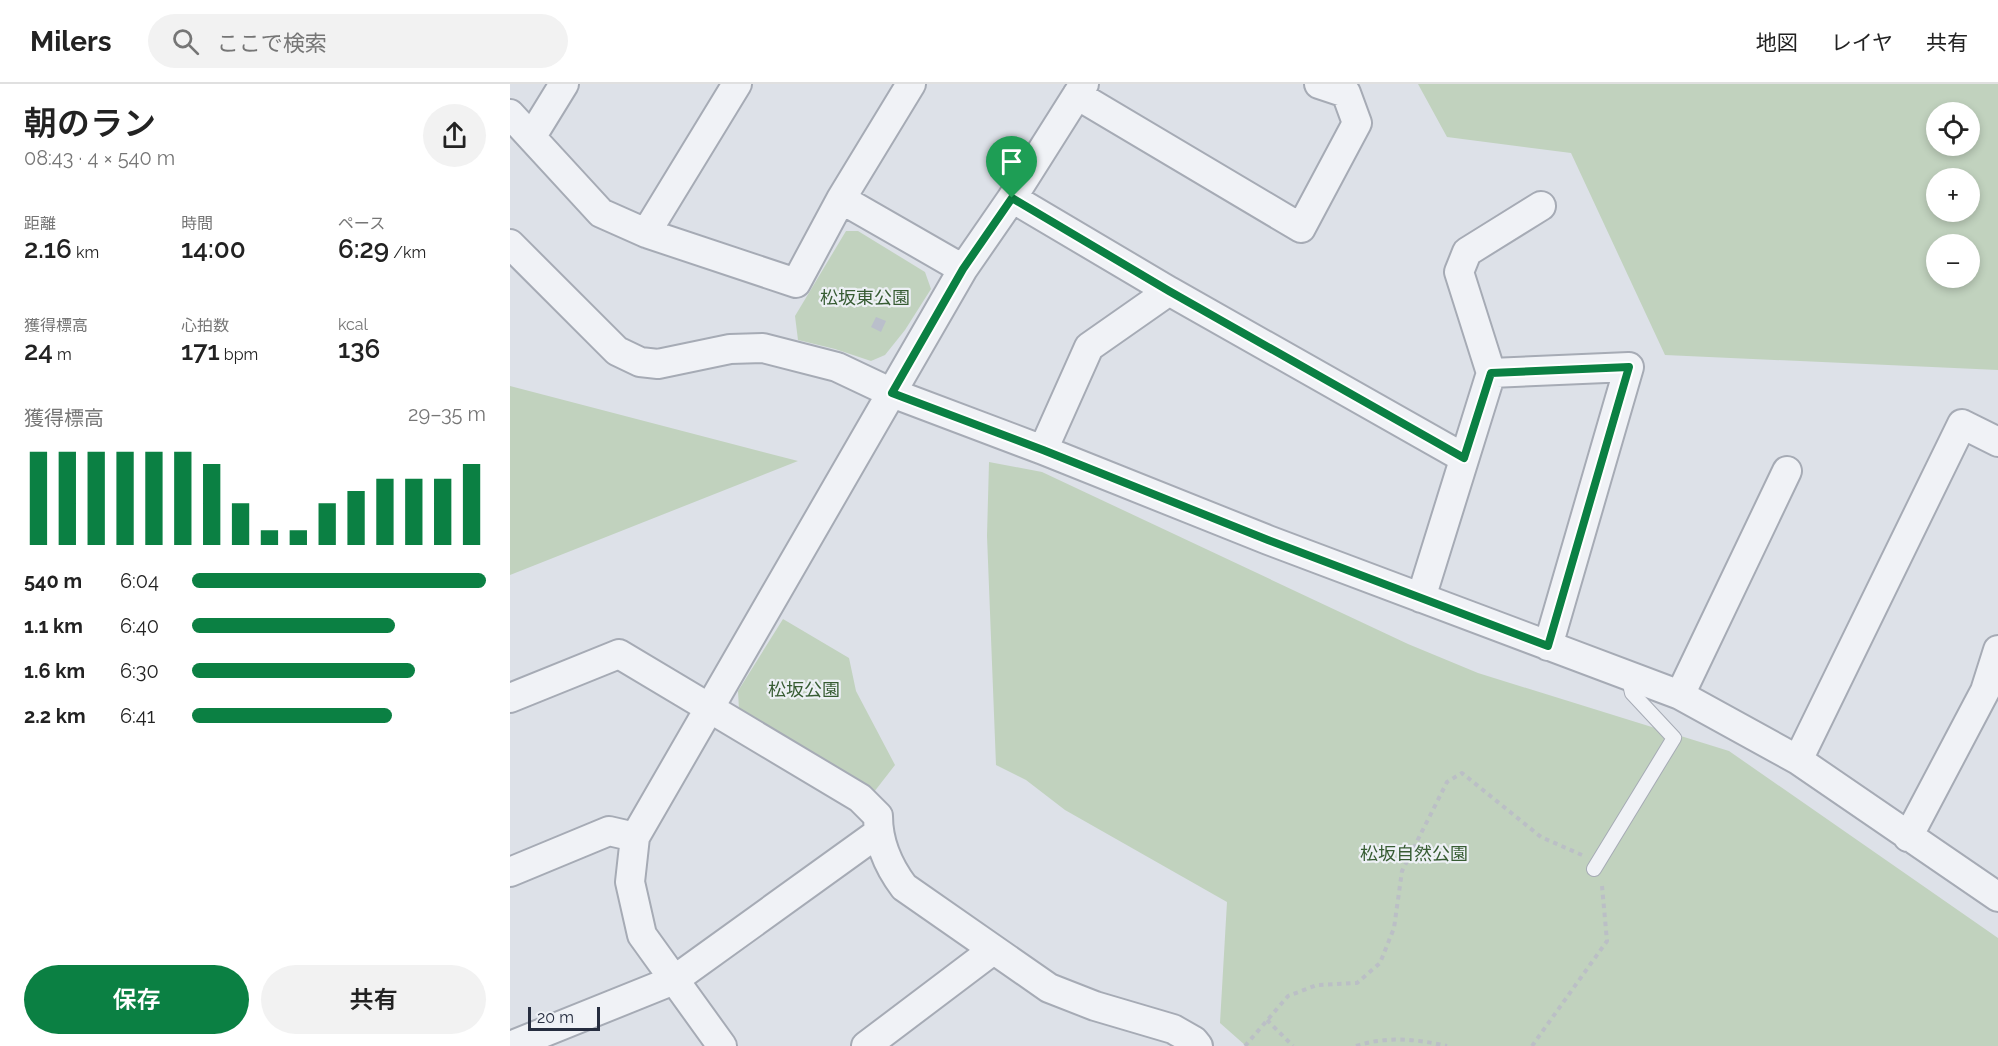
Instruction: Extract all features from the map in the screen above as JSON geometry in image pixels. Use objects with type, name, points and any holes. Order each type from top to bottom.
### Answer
[{"type":"street","points":[[532,136],[564,84]]},
{"type":"street","points":[[646,233],[737,84]]},
{"type":"street","points":[[510,114],[601,213],[646,233],[796,283],[841,199],[911,84]]},
{"type":"street","points":[[722,1046],[642,935],[630,882],[635,837],[963,269],[1012,198],[1080,89],[1301,228],[1357,123],[1346,93],[1319,84]]},
{"type":"street","points":[[1012,198],[1169,291],[1464,458]]},
{"type":"street","points":[[841,199],[963,269]]},
{"type":"street","points":[[1421,598],[1491,373],[1459,272],[1467,252],[1541,206]]},
{"type":"street","points":[[510,244],[617,351],[640,362],[658,364],[730,349],[764,348],[837,367],[892,393],[1043,450],[1257,536],[1680,695],[1798,760],[1998,897]]},
{"type":"street","points":[[1043,450],[1089,347],[1169,291]]},
{"type":"street","points":[[1491,373],[1629,367],[1548,646]]},
{"type":"street","points":[[1798,760],[1962,424],[1998,442]]},
{"type":"street","points":[[1680,695],[1787,471]]},
{"type":"street","points":[[1908,837],[1985,691],[1998,650]]},
{"type":"street","points":[[510,698],[619,654],[860,798],[878,816],[878,833],[893,872],[904,887],[1049,988],[1095,1005],[1162,1038],[1194,1041],[1198,1046]]},
{"type":"street","points":[[510,872],[609,831],[635,837]]},
{"type":"street","points":[[510,1046],[674,980],[878,833]]},
{"type":"street","points":[[866,1046],[993,950]]},
{"type":"lane","points":[[1596,865],[1674,738],[1632,693],[1628,675]]},
{"type":"path","points":[[1245,1046],[1288,996],[1317,985],[1357,983],[1380,963],[1394,928],[1402,871],[1447,782],[1462,773],[1541,837],[1596,865],[1601,880],[1607,941],[1532,1046]]},
{"type":"path","points":[[1267,1020],[1293,1046]]},
{"type":"path","points":[[1356,1046],[1377,1039],[1424,1041],[1447,1046]]},
{"type":"green space","points":[[1418,84],[1998,84],[1998,370],[1665,355],[1571,153],[1447,137]]},
{"type":"green space","name":"松坂東公園","points":[[846,231],[858,231],[925,272],[931,289],[905,330],[885,355],[871,361],[798,340],[795,316]]},
{"type":"green space","points":[[510,386],[798,461],[510,575]]},
{"type":"green space","name":"松坂自然公園","points":[[989,462],[1042,472],[1408,644],[1478,673],[1729,751],[1998,938],[1998,1046],[1246,1046],[1220,1023],[1227,902],[1065,810],[1026,780],[996,765],[987,536]]},
{"type":"green space","name":"松坂公園","points":[[783,619],[849,658],[856,691],[895,765],[874,792],[739,710],[738,691]]},
{"type":"building","points":[[876,317],[886,321],[881,332],[871,327]]},
{"type":"route","points":[[1012,198],[1169,291],[1464,458],[1491,373],[1629,367],[1548,646],[1268,540],[1043,450],[892,393],[963,269],[1012,198]]}]
